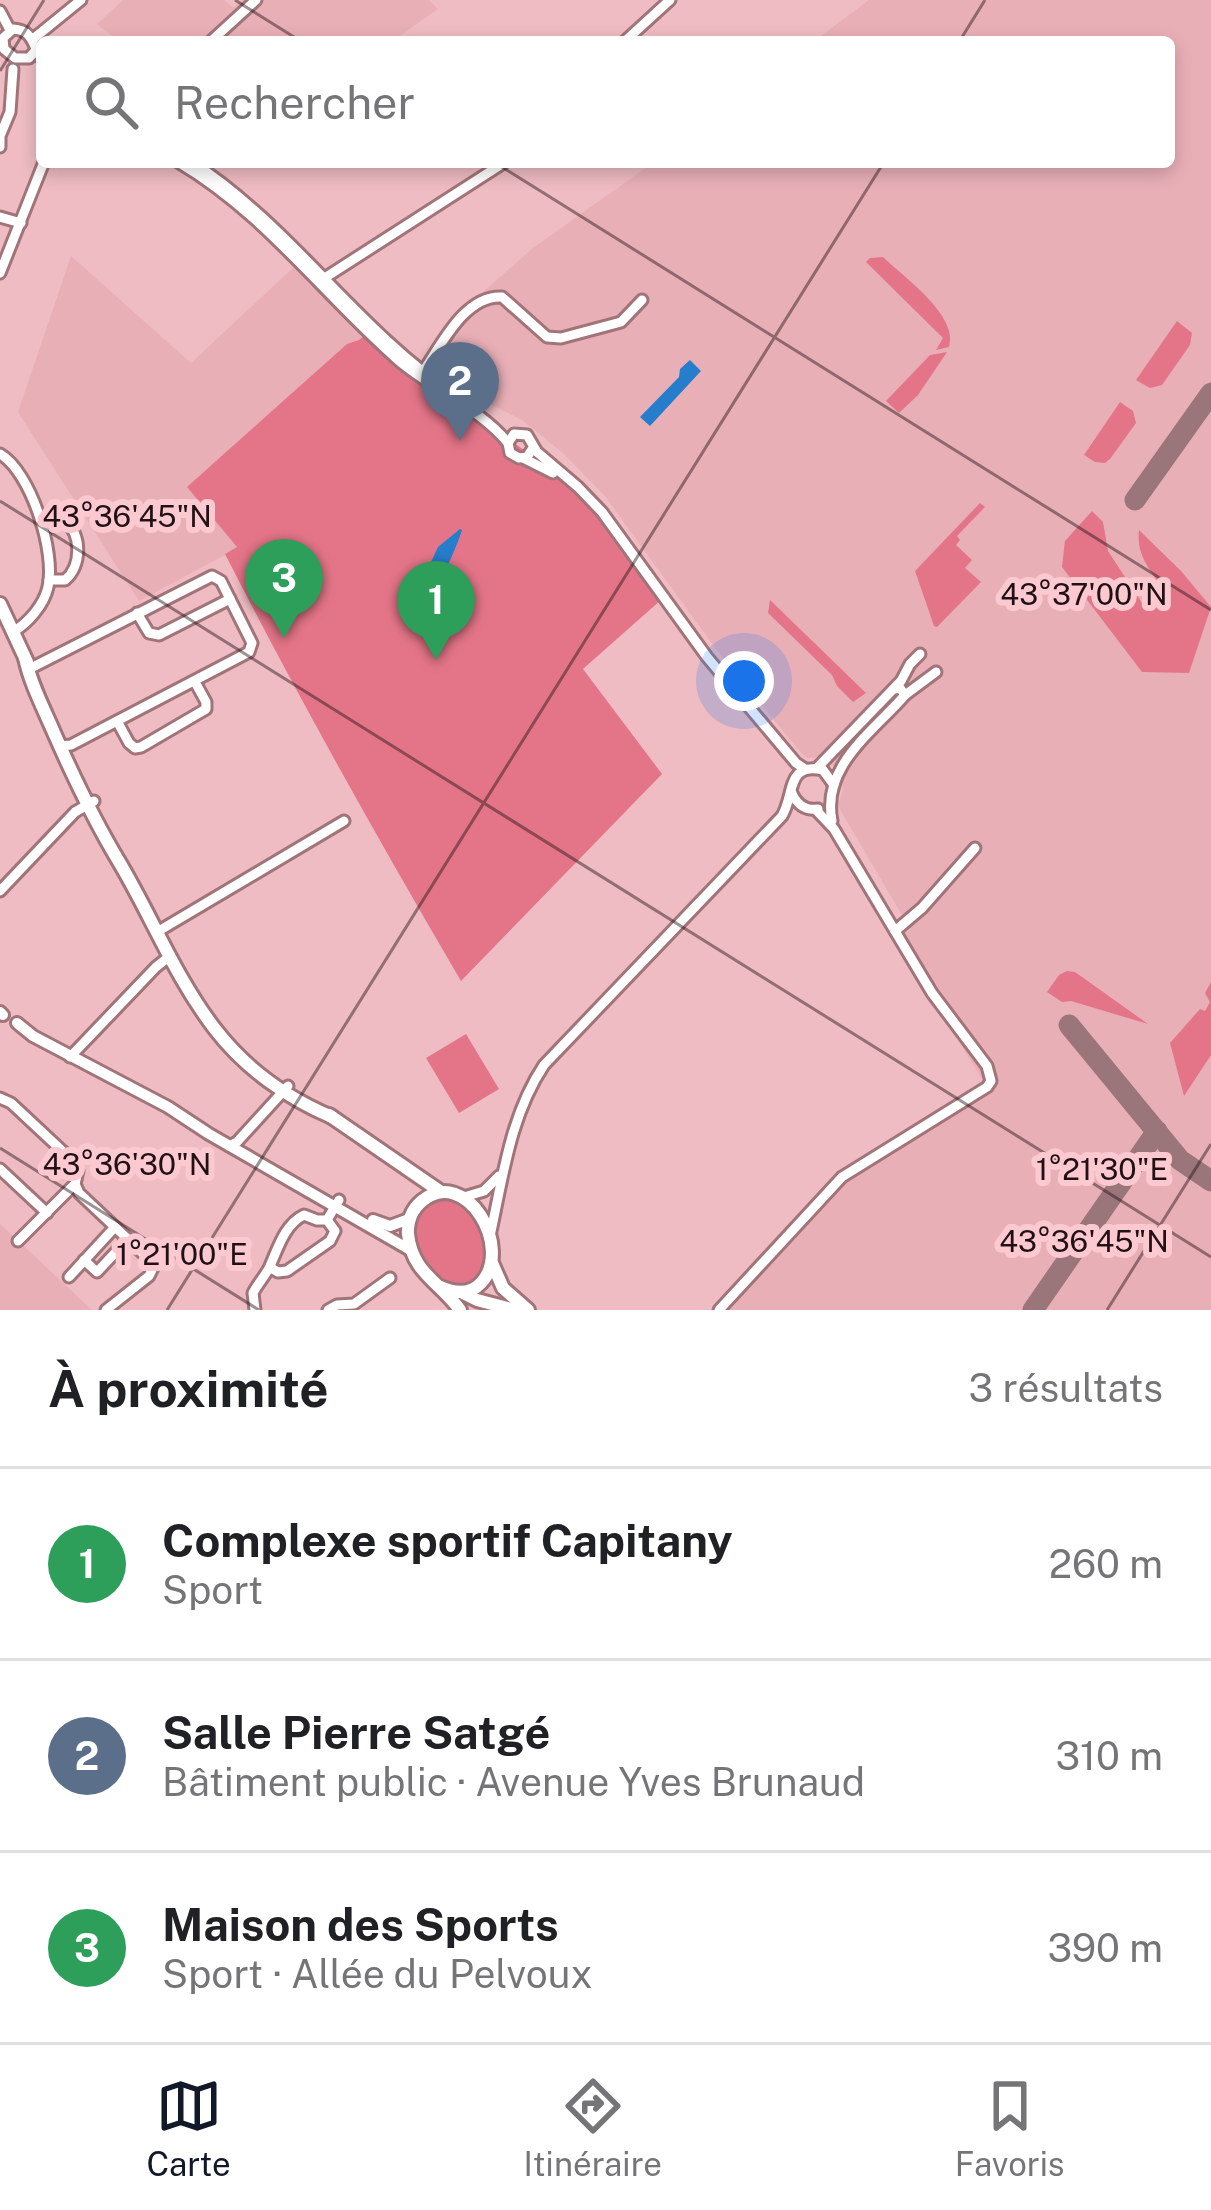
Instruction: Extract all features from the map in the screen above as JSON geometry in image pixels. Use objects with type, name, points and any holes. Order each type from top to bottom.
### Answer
[{"type":"main road","points":[[0,604],[118,859],[215,1030],[243,1058],[405,1168],[442,1192],[470,1196],[490,1236],[492,1262],[503,1288],[528,1310]]},
{"type":"main road","points":[[405,1168],[416,1190],[408,1235],[412,1251],[422,1272],[460,1310]]},
{"type":"main road","points":[[412,1213],[426,1198],[442,1192]]},
{"type":"main road","points":[[477,1299],[492,1262]]},
{"type":"main road","points":[[438,1286],[511,1308]]},
{"type":"main road","points":[[491,1310],[511,1308]]},
{"type":"street","points":[[51,36],[81,0]]},
{"type":"street","points":[[217,36],[256,0]]},
{"type":"street","points":[[631,36],[670,0]]},
{"type":"street","points":[[0,11],[10,30]]},
{"type":"street","points":[[20,29],[36,54],[23,60],[11,56],[1,46],[3,38],[10,30],[20,29]]},
{"type":"street","points":[[0,147],[10,112],[13,69]]},
{"type":"street","points":[[0,273],[42,168]]},
{"type":"street","points":[[187,168],[223,191],[322,280]]},
{"type":"street","points":[[201,168],[262,215],[376,340],[511,439],[527,435],[533,448],[602,512],[740,699],[805,769]]},
{"type":"street","points":[[322,280],[496,168]]},
{"type":"street","points":[[0,217],[21,224]]},
{"type":"street","points":[[421,375],[458,320],[488,297],[502,297],[547,337],[561,338],[621,322],[642,300]]},
{"type":"street","points":[[511,439],[512,455],[552,473],[592,508],[795,777]]},
{"type":"street","points":[[524,458],[533,448]]},
{"type":"street","points":[[0,454],[17,469],[41,524],[49,580],[34,613],[13,632]]},
{"type":"street","points":[[41,524],[65,521],[75,532],[75,570],[65,580],[49,580]]},
{"type":"street","points":[[28,663],[212,576],[220,580],[251,641],[252,648],[195,682],[64,746]]},
{"type":"street","points":[[137,613],[149,633],[159,635],[230,599]]},
{"type":"street","points":[[818,768],[898,685],[920,654]]},
{"type":"street","points":[[834,829],[830,810],[834,784],[846,758],[932,676],[908,668]]},
{"type":"street","points":[[117,721],[130,744],[141,747],[206,709],[195,682]]},
{"type":"street","points":[[898,685],[909,693]]},
{"type":"street","points":[[490,1236],[521,1106],[551,1056],[782,816],[795,777],[805,769],[818,768],[834,784]]},
{"type":"street","points":[[719,1310],[842,1177],[991,1082],[986,1066],[945,1012],[834,829],[798,804],[791,791]]},
{"type":"street","points":[[782,816],[823,807],[832,799]]},
{"type":"street","points":[[0,891],[75,812],[91,802]]},
{"type":"street","points":[[157,932],[344,821]]},
{"type":"street","points":[[896,931],[975,847]]},
{"type":"street","points":[[73,1054],[170,956]]},
{"type":"street","points":[[1,1014],[337,1203],[412,1251]]},
{"type":"street","points":[[233,1144],[286,1089]]},
{"type":"street","points":[[0,1098],[76,1165],[78,1174],[75,1184],[18,1241]]},
{"type":"street","points":[[0,1169],[47,1213]]},
{"type":"street","points":[[470,1196],[494,1184],[502,1171]]},
{"type":"street","points":[[75,1184],[151,1261],[152,1274],[106,1310]]},
{"type":"street","points":[[470,1196],[497,1200]]},
{"type":"street","points":[[337,1203],[386,1226],[412,1213]]},
{"type":"street","points":[[328,1220],[337,1203]]},
{"type":"street","points":[[255,1310],[254,1293],[296,1218],[304,1214],[328,1220]]},
{"type":"street","points":[[271,1268],[278,1273],[287,1271],[330,1241],[334,1231],[328,1220]]},
{"type":"street","points":[[69,1277],[116,1227]]},
{"type":"street","points":[[85,1260],[97,1272],[128,1239]]},
{"type":"street","points":[[328,1310],[354,1304],[390,1278]]},
{"type":"shaded area","points":[[123,0],[224,0],[233,8],[242,0],[429,0],[438,9],[400,36],[112,36],[97,24]]},
{"type":"shaded area","points":[[869,0],[1211,0],[1211,1310],[723,1310],[842,1177],[987,1087],[897,941],[910,929],[838,806],[842,773],[822,757],[802,754],[716,649],[604,495],[564,454],[522,420],[448,383],[427,364],[453,319],[533,248],[646,168],[1175,168],[1175,36],[821,36]]},
{"type":"shaded area","points":[[71,256],[191,363],[296,265],[365,335],[187,487],[238,548],[139,601],[18,412]]},
{"type":"shaded area","points":[[883,257],[938,310],[950,335],[949,347],[936,350],[943,338],[866,262]]},
{"type":"shaded area","points":[[1177,321],[1192,333],[1190,345],[1162,385],[1150,388],[1136,380]]},
{"type":"shaded area","points":[[365,335],[579,490],[662,599],[583,669],[662,774],[461,981],[225,554],[237,547],[187,487],[347,344]]},
{"type":"shaded area","points":[[947,352],[918,395],[899,413],[886,401],[930,355]]},
{"type":"shaded area","points":[[1120,402],[1133,411],[1136,423],[1110,459],[1095,462],[1084,455]]},
{"type":"shaded area","points":[[980,503],[985,507],[957,536],[956,545],[972,560],[965,568],[981,582],[934,626],[915,571]]},
{"type":"shaded area","points":[[1092,511],[1103,522],[1108,551],[1142,603],[1162,587],[1142,554],[1139,530],[1211,607],[1189,673],[1142,672],[1062,567],[1065,541]]},
{"type":"shaded area","points":[[770,600],[866,693],[853,702],[768,613]]},
{"type":"shaded area","points":[[1067,971],[1148,1024],[1062,1002],[1047,992]]},
{"type":"shaded area","points":[[1211,982],[1211,1055],[1184,1096],[1170,1043],[1200,1009],[1205,1011],[1210,1002],[1205,993]]},
{"type":"shaded area","points":[[466,1034],[499,1089],[459,1113],[426,1058]]},
{"type":"shaded area","points":[[444,1200],[460,1205],[473,1217],[485,1250],[476,1279],[462,1285],[442,1284],[415,1236],[418,1213]]},
{"type":"shaded area","points":[[0,1224],[30,1252],[92,1310],[0,1310]]},
{"type":"water","points":[[690,360],[701,371],[650,426],[640,417]]},
{"type":"water","points":[[460,529],[439,581],[427,582],[418,574],[420,566],[431,562],[438,547]]},
{"type":"taxiway","points":[[1135,500],[1211,393]]},
{"type":"taxiway","points":[[1069,1025],[1180,1160],[1211,1181]]},
{"type":"taxiway","points":[[1033,1310],[1157,1131]]},
{"type":"place","name":"Salle Pierre Satgé","points":[[460,441]]},
{"type":"place","name":"Maison des Sports","points":[[284,638]]},
{"type":"place","name":"Complexe sportif Capitany","points":[[436,660]]}]
